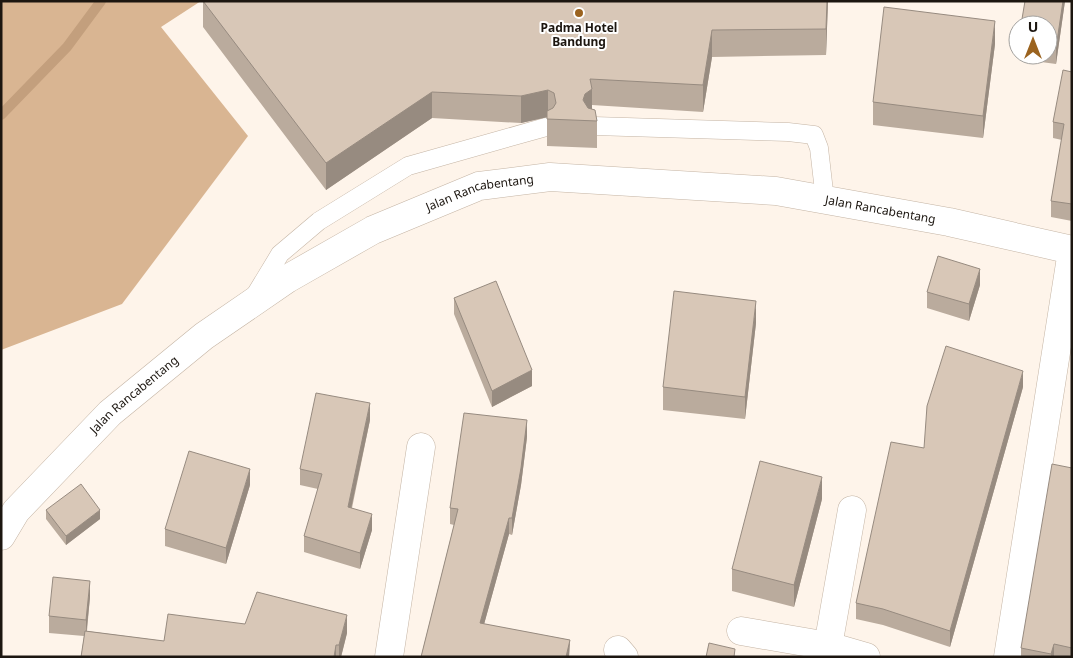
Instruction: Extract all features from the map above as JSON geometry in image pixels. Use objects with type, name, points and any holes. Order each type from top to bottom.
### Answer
[{"type":"street","name":"Jalan Rancabentang","points":[[1,536],[16,511],[110,413],[204,336],[287,280],[373,230],[479,186],[550,177],[776,191],[949,222],[1072,250]]},
{"type":"street","points":[[1008,657],[1072,250]]},
{"type":"street","points":[[389,657],[421,447]]},
{"type":"street","points":[[828,646],[852,510]]},
{"type":"street","points":[[741,631],[828,646],[866,657]]},
{"type":"lane","points":[[594,126],[788,132],[814,135],[819,148],[825,200]]},
{"type":"lane","points":[[250,304],[280,254],[319,221],[408,166],[546,127]]},
{"type":"shaded area","points":[[1,1],[201,1],[161,27],[248,136],[122,304],[1,350]]},
{"type":"building","points":[[203,1],[827,1],[826,29],[712,30],[703,85],[590,79],[592,89],[585,94],[583,100],[588,108],[595,110],[597,121],[547,119],[547,111],[553,108],[556,103],[554,93],[548,90],[521,96],[432,92],[326,163]]},
{"type":"building","points":[[1025,1],[1063,1],[1058,35],[1058,15],[1023,15]]},
{"type":"building","points":[[884,7],[995,21],[983,116],[873,102]]},
{"type":"building","points":[[1063,70],[1072,72],[1072,204],[1051,201],[1064,124],[1053,122]]},
{"type":"building","points":[[938,256],[980,269],[969,304],[927,292]]},
{"type":"building","points":[[496,281],[532,370],[492,391],[454,298]]},
{"type":"building","points":[[674,291],[756,301],[745,397],[663,387]]},
{"type":"building","points":[[946,346],[1023,371],[950,631],[883,609],[856,603],[891,442],[924,448],[927,406]]},
{"type":"building","points":[[316,393],[370,403],[348,507],[372,514],[360,553],[304,536],[322,474],[300,469]]},
{"type":"building","points":[[464,413],[527,420],[512,518],[509,518],[480,623],[570,640],[566,657],[421,657],[458,509],[450,508]]},
{"type":"building","points":[[189,451],[250,469],[226,548],[165,529]]},
{"type":"building","points":[[760,461],[822,477],[794,585],[732,569]]},
{"type":"building","points":[[1052,464],[1072,468],[1072,648],[1054,644],[1051,654],[1021,648]]},
{"type":"building","points":[[81,484],[100,510],[66,536],[46,510]]},
{"type":"building","points":[[53,577],[90,581],[86,620],[49,616]]},
{"type":"building","points":[[257,592],[347,615],[339,645],[336,645],[334,657],[81,657],[85,631],[164,641],[168,614],[245,624]]},
{"type":"building","points":[[709,643],[735,649],[734,657],[706,657]]},
{"type":"waterway","points":[[1,115],[67,47],[101,1]]},
{"type":"place","name":"Padma Hotel Bandung","points":[[579,13]]}]
